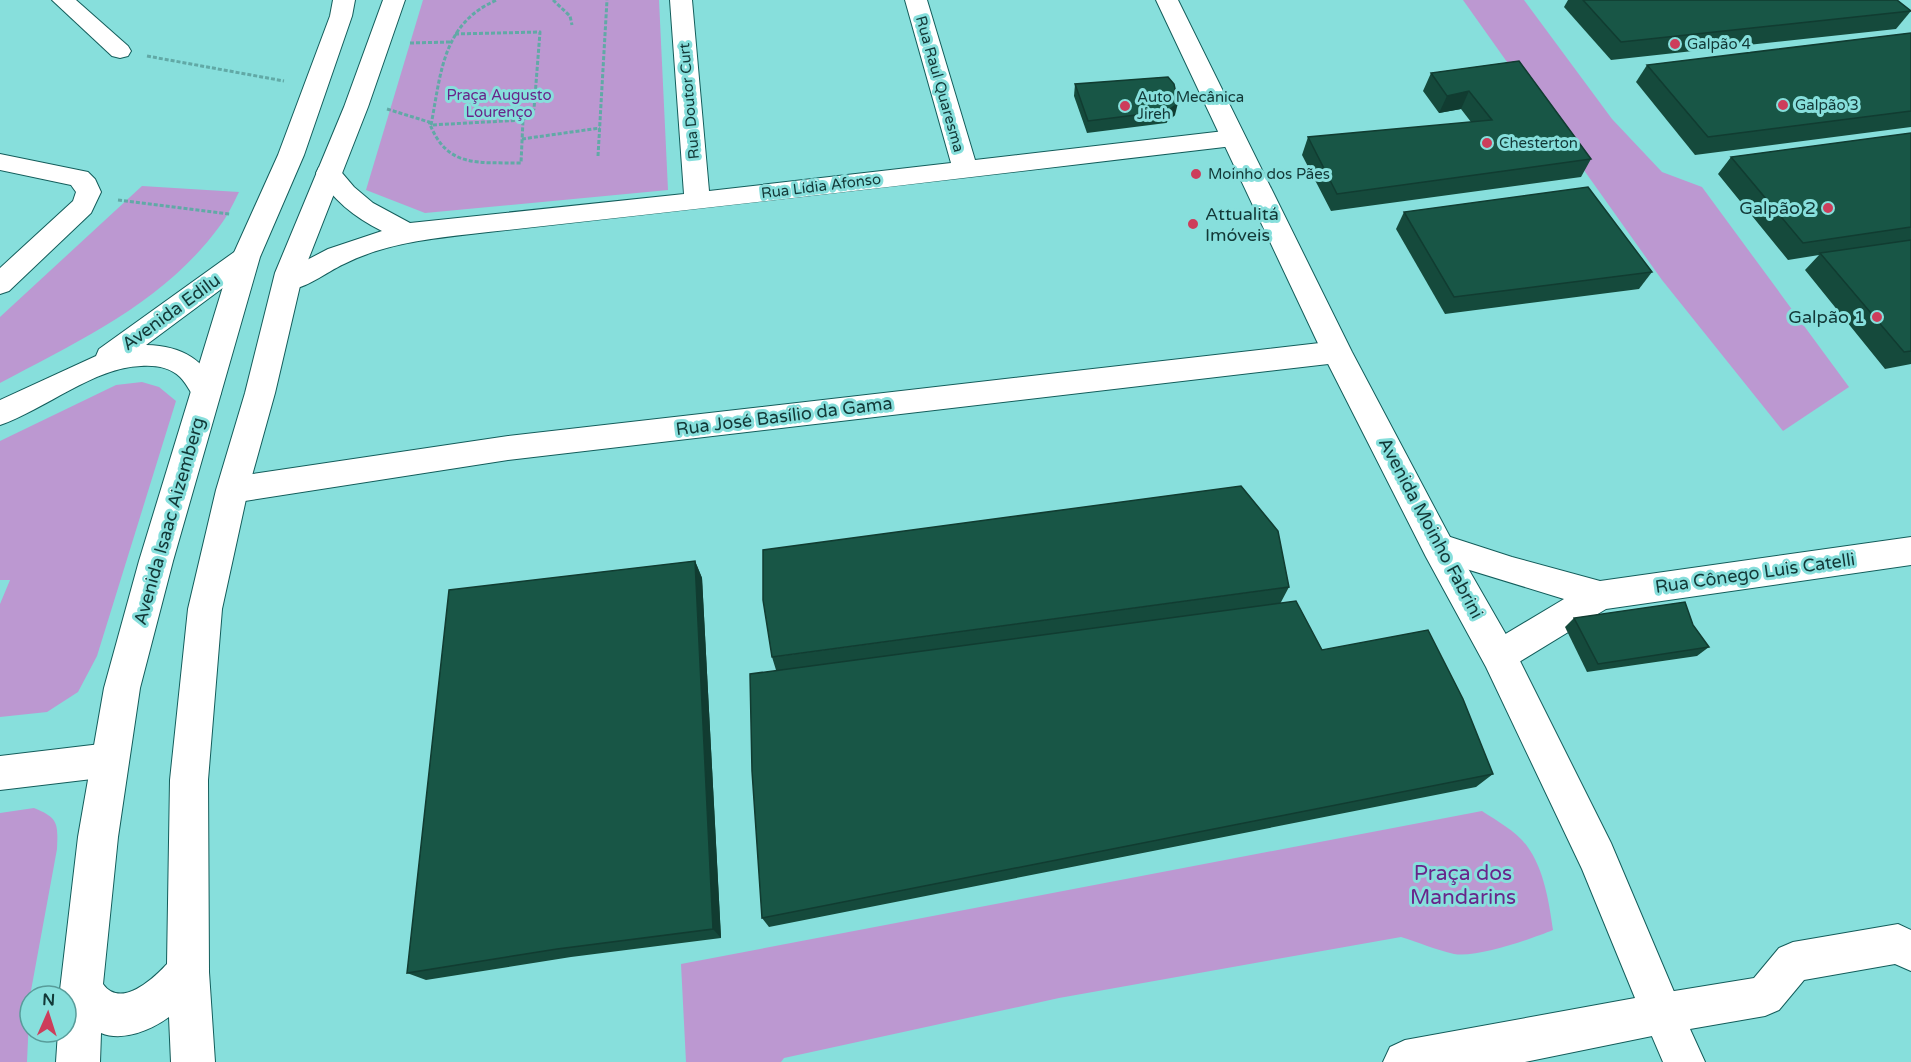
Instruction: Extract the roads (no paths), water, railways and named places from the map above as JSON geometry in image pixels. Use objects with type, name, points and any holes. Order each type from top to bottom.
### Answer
[{"type":"street","points":[[63,0],[120,51]]},
{"type":"street","name":"Avenida Isaac Aizemberg","points":[[78,1062],[81,990],[109,760],[122,688],[167,522],[246,257],[291,155],[344,0]]},
{"type":"street","points":[[193,1062],[189,972],[189,780],[205,609],[232,490],[260,393],[287,282],[356,106],[394,0]]},
{"type":"street","name":"Rua Doutor Curt","points":[[681,0],[697,201]]},
{"type":"street","name":"Rua Raul Quaresma","points":[[916,0],[965,168]]},
{"type":"street","name":"Avenida Moinho Fabrini","points":[[1167,0],[1233,138],[1248,163],[1251,175],[1337,352],[1438,547],[1499,656],[1597,857],[1684,1062]]},
{"type":"street","name":"Rua Lídia Afonso","points":[[287,282],[337,256],[408,232],[697,201],[1233,138]]},
{"type":"street","points":[[0,162],[79,178],[87,184],[90,191],[82,207],[0,284]]},
{"type":"street","points":[[328,173],[353,202],[368,214],[408,232]]},
{"type":"street","name":"Avenida Edilu","points":[[96,367],[246,257]]},
{"type":"street","name":"Rua José Basílio da Gama","points":[[232,490],[508,448],[1337,352]]},
{"type":"street","name":"Avenida Edilu","points":[[0,413],[96,367],[138,355],[174,357],[190,369],[207,393]]},
{"type":"street","name":"Rua Cônego Luis Catelli","points":[[1438,547],[1512,571],[1600,595]]},
{"type":"street","name":"Rua Cônego Luis Catelli","points":[[1499,656],[1600,595],[1911,551]]},
{"type":"street","points":[[0,772],[109,760]]},
{"type":"street","points":[[1405,1062],[1662,1013],[1765,996],[1793,962],[1898,944],[1911,951]]},
{"type":"street","points":[[81,990],[88,1004],[101,1012],[118,1015],[137,1013],[157,1003],[189,972]]},
{"type":"place","name":"Galpão 4","points":[[1675,44]]},
{"type":"place","name":"Galpão 3","points":[[1783,105]]},
{"type":"place","name":"Auto Mecânica Jireh","points":[[1125,106]]},
{"type":"place","name":"Chesterton","points":[[1487,143]]},
{"type":"place","name":"Moinho dos Pães","points":[[1196,174]]},
{"type":"place","name":"Galpão 2","points":[[1828,208]]},
{"type":"place","name":"Attualitá Imóveis","points":[[1193,224]]},
{"type":"place","name":"Galpão 1","points":[[1877,317]]},
{"type":"park label","name":"Praça Augusto Lourenço","points":[[499,104]]},
{"type":"park label","name":"Praça dos Mandarins","points":[[1463,885]]}]
